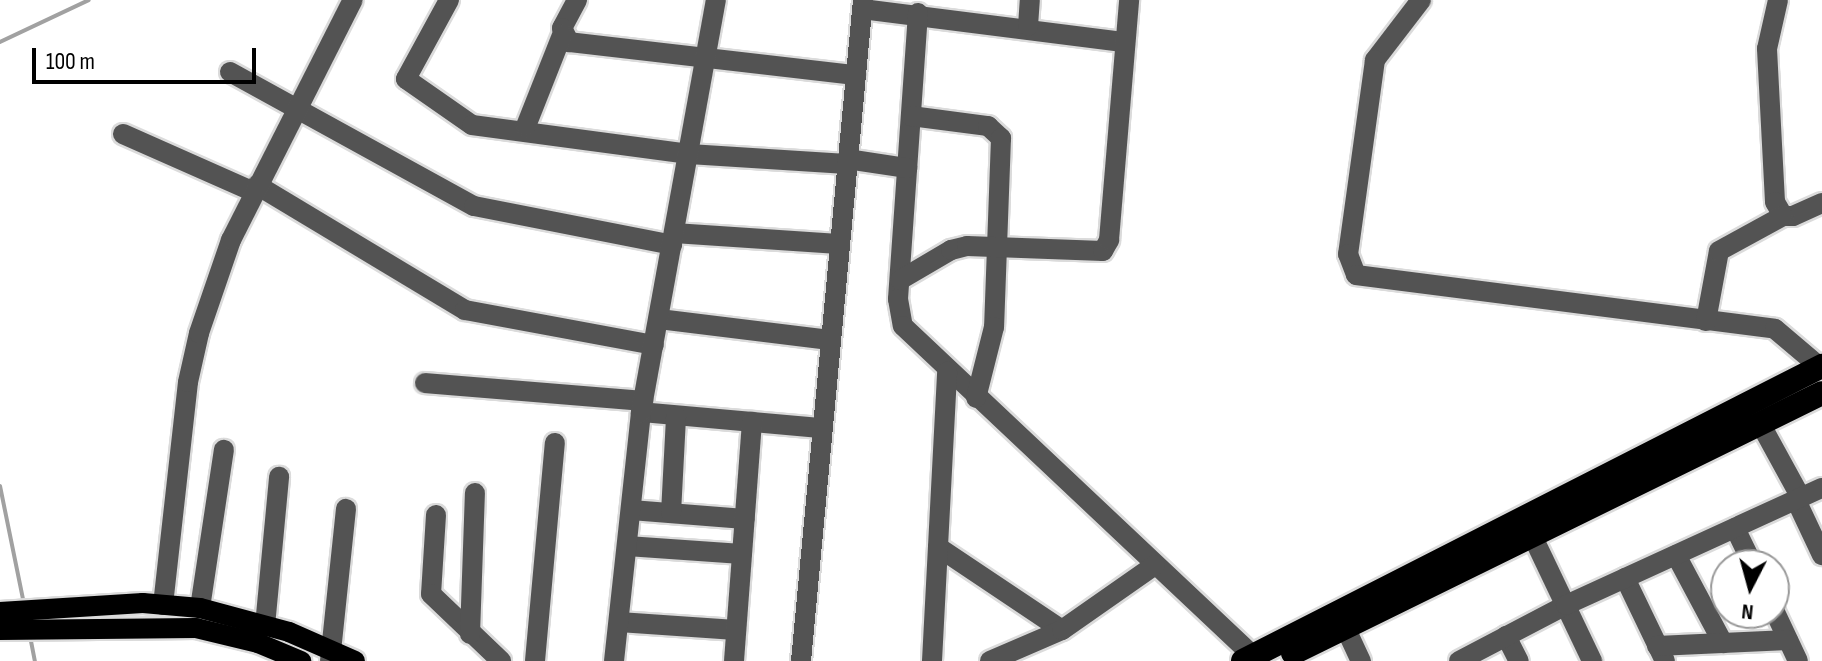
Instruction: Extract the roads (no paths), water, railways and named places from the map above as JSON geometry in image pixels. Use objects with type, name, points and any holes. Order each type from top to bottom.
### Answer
[{"type":"highway","points":[[1258,659],[1669,440],[1821,366]]},
{"type":"highway","points":[[1258,659],[1345,627],[1822,393]]},
{"type":"highway","points":[[1669,440],[1679,463]]},
{"type":"main road","points":[[0,630],[163,605],[200,608],[265,626],[331,655],[355,661]]},
{"type":"main road","points":[[0,612],[196,628],[258,643],[301,661]]},
{"type":"street","points":[[163,605],[192,358],[224,255],[294,107],[353,0]]},
{"type":"street","points":[[449,0],[406,79],[459,117],[489,131],[689,154],[907,168]]},
{"type":"street","points":[[526,126],[577,0]]},
{"type":"street","points":[[614,661],[642,407],[716,0]]},
{"type":"street","points":[[1028,26],[1030,0]]},
{"type":"street","points":[[900,280],[951,250],[998,245],[1097,254],[1107,246],[1129,0]]},
{"type":"street","points":[[1421,0],[1375,60],[1348,254],[1356,275],[1775,329],[1821,366]]},
{"type":"street","points":[[1778,0],[1767,49],[1775,202],[1783,216]]},
{"type":"street","points":[[801,661],[862,5],[922,9],[1125,42]]},
{"type":"street","points":[[922,9],[900,280],[903,326],[947,371],[1258,659]]},
{"type":"street","points":[[562,35],[569,42],[856,75]]},
{"type":"street","points":[[230,72],[487,211],[673,239],[839,244]]},
{"type":"street","points":[[911,116],[996,130],[1003,147],[993,337],[976,398]]},
{"type":"street","points":[[123,134],[255,188],[465,310],[654,345]]},
{"type":"street","points":[[1706,321],[1719,251],[1783,216],[1822,203]]},
{"type":"street","points":[[659,319],[830,340]]},
{"type":"street","points":[[932,661],[947,371]]},
{"type":"street","points":[[425,383],[642,407],[676,416],[821,428]]},
{"type":"street","points":[[671,513],[676,416]]},
{"type":"street","points":[[734,661],[752,422]]},
{"type":"street","points":[[1760,423],[1799,499],[1822,555]]},
{"type":"street","points":[[535,661],[555,443]]},
{"type":"street","points":[[200,608],[224,450]]},
{"type":"street","points":[[265,626],[279,477]]},
{"type":"street","points":[[1459,661],[1566,605],[1822,488]]},
{"type":"street","points":[[470,634],[475,493]]},
{"type":"street","points":[[331,655],[346,509]]},
{"type":"street","points":[[631,510],[745,519]]},
{"type":"street","points":[[436,515],[431,594],[501,661]]},
{"type":"street","points":[[1735,528],[1745,549]]},
{"type":"street","points":[[1532,535],[1592,661]]},
{"type":"street","points":[[627,546],[742,554]]},
{"type":"street","points":[[938,547],[1062,630]]},
{"type":"street","points":[[1676,555],[1723,643]]},
{"type":"street","points":[[990,661],[1062,630],[1155,565]]},
{"type":"street","points":[[1625,578],[1661,654],[1723,643],[1788,640]]},
{"type":"street","points":[[619,622],[736,630]]},
{"type":"street","points":[[1345,627],[1361,661]]},
{"type":"street","points":[[1783,629],[1798,661]]},
{"type":"street","points":[[1506,636],[1519,661]]},
{"type":"waterway","points":[[0,42],[89,0]]},
{"type":"waterway","points":[[0,486],[24,604]]},
{"type":"waterway","points":[[30,636],[35,661]]}]
